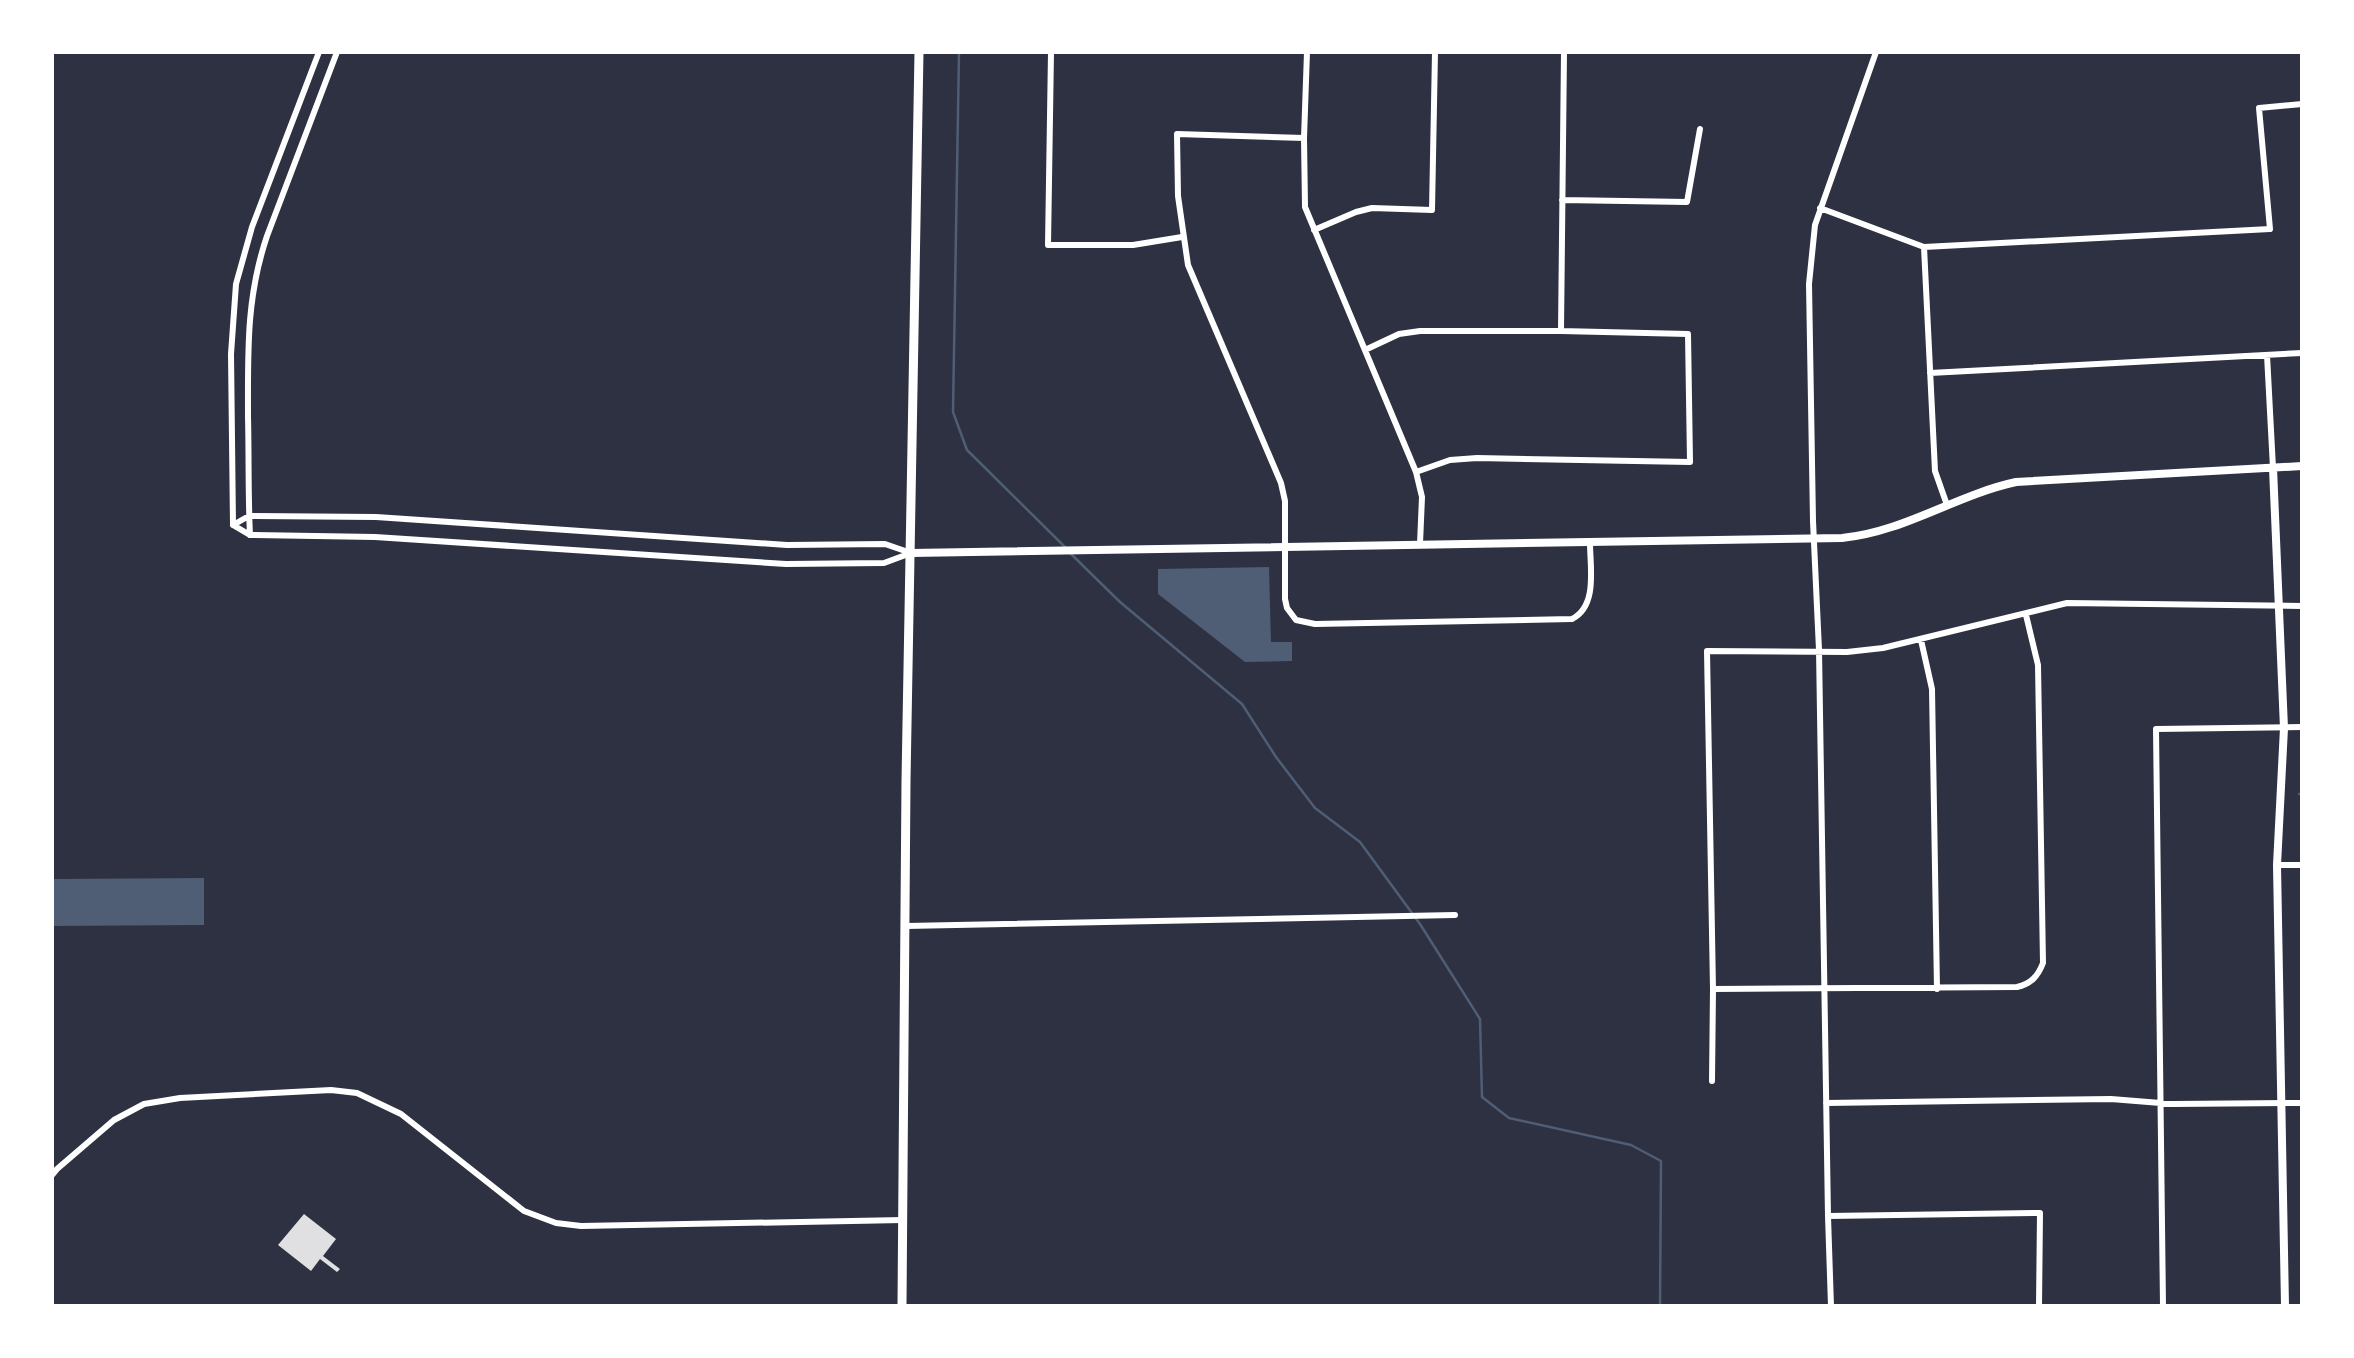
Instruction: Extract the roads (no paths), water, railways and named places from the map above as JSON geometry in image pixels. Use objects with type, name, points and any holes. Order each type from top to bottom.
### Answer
[{"type":"main road","points":[[902,1306],[919,52]]},
{"type":"street","points":[[233,525],[231,354],[236,284],[253,227],[319,52]]},
{"type":"street","points":[[250,535],[248,328],[253,286],[263,248],[337,52]]},
{"type":"street","points":[[1051,52],[1048,245],[1133,245],[1182,237]]},
{"type":"street","points":[[1307,52],[1305,207],[1416,472],[1422,497],[1420,544]]},
{"type":"street","points":[[1314,230],[1372,208],[1432,210],[1435,52]]},
{"type":"street","points":[[1561,331],[1564,52]]},
{"type":"street","points":[[1831,1306],[1819,650],[1813,539],[1809,284],[1812,241],[1820,208],[1876,52]]},
{"type":"street","points":[[1820,208],[1924,247],[2270,229],[2259,108],[2301,104]]},
{"type":"street","points":[[1562,200],[1687,202],[1700,129]]},
{"type":"street","points":[[1304,138],[1177,134],[1178,196],[1188,265],[1275,465],[1285,501],[1287,608],[1296,620],[1315,624],[1572,619],[1587,607],[1590,595],[1590,543]]},
{"type":"street","points":[[1924,247],[1935,471],[1947,505]]},
{"type":"street","points":[[1365,350],[1399,334],[1420,331],[1688,334],[1690,462],[1476,458],[1450,460],[1416,472]]},
{"type":"street","points":[[1930,373],[2301,353]]},
{"type":"street","points":[[2267,355],[2284,728],[2277,866],[2285,1306]]},
{"type":"street","points":[[233,525],[250,535],[375,537],[798,564],[884,563],[911,553],[1813,539],[1875,533],[1994,487],[2031,480],[2301,466]]},
{"type":"street","points":[[233,525],[249,516],[376,517],[787,545],[885,544],[911,553]]},
{"type":"street","points":[[1712,1081],[1707,651],[1858,651],[1921,640],[2080,602],[2301,606]]},
{"type":"street","points":[[1713,989],[1937,989],[2026,985],[2034,979],[2043,963],[2038,665],[2026,615]]},
{"type":"street","points":[[1921,640],[1932,689],[1937,989]]},
{"type":"street","points":[[2163,1306],[2155,729],[2301,727]]},
{"type":"street","points":[[2277,866],[2301,865]]},
{"type":"street","points":[[906,926],[1455,915]]},
{"type":"street","points":[[52,1175],[114,1120],[144,1104],[180,1098],[331,1090],[357,1093],[387,1105],[510,1201],[531,1215],[556,1223],[581,1226],[902,1220]]},
{"type":"street","points":[[1826,1103],[2111,1100],[2159,1103],[2301,1103]]},
{"type":"street","points":[[1828,1216],[2039,1213],[2039,1306]]},
{"type":"water","points":[[1269,567],[1271,642],[1292,642],[1292,661],[1245,662],[1158,594],[1158,569]]},
{"type":"water","points":[[204,878],[204,925],[53,926],[53,879]]},
{"type":"waterway","points":[[959,52],[953,412],[967,450],[1066,548]]},
{"type":"waterway","points":[[1070,553],[1120,602],[1242,704],[1276,757],[1315,808],[1360,842],[1420,924],[1480,1019],[1482,1097],[1509,1118],[1631,1145],[1661,1161],[1660,1306]]}]
